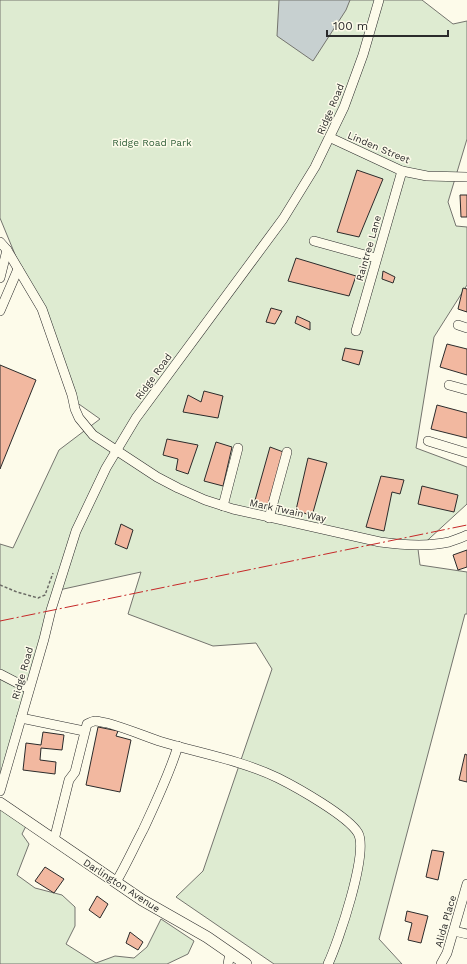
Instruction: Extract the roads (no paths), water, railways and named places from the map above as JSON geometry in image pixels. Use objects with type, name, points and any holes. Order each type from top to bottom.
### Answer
[{"type":"main road","name":"Darlington Avenue","points":[[0,804],[142,900],[207,937],[229,959],[246,964]]},
{"type":"street","name":"Ridge Road","points":[[0,791],[50,610],[76,531],[90,499],[116,451],[145,406],[283,219],[316,167],[331,138],[354,81],[379,0]]},
{"type":"street","name":"Linden Street","points":[[331,138],[402,171],[427,176],[467,177]]},
{"type":"street","name":"Raintree Lane","points":[[356,331],[402,171]]},
{"type":"street","points":[[314,241],[376,258]]},
{"type":"street","name":"Mark Twain Way","points":[[0,242],[7,250],[42,309],[79,418],[93,434],[116,451],[157,477],[205,500],[223,506],[269,518],[380,542],[418,545],[439,544],[450,542],[467,535]]},
{"type":"street","points":[[0,278],[7,250]]},
{"type":"street","points":[[0,311],[18,269]]},
{"type":"street","points":[[449,385],[467,390]]},
{"type":"street","points":[[428,440],[467,453]]},
{"type":"street","points":[[223,506],[238,448]]},
{"type":"street","points":[[269,518],[287,452]]},
{"type":"street","points":[[0,674],[29,689]]},
{"type":"street","points":[[21,718],[84,731]]},
{"type":"street","points":[[54,840],[69,780],[75,772],[84,731],[87,724],[95,721],[123,727],[135,733],[235,762],[277,778],[333,811],[350,824],[358,833],[361,847],[357,875],[334,951],[328,964]]},
{"type":"street","points":[[116,882],[166,781],[178,746]]},
{"type":"street","name":"Alida Place","points":[[442,964],[454,931],[467,884]]},
{"type":"street","points":[[454,931],[467,934]]},
{"type":"park label","name":"Ridge Road Park","points":[[152,142]]}]
